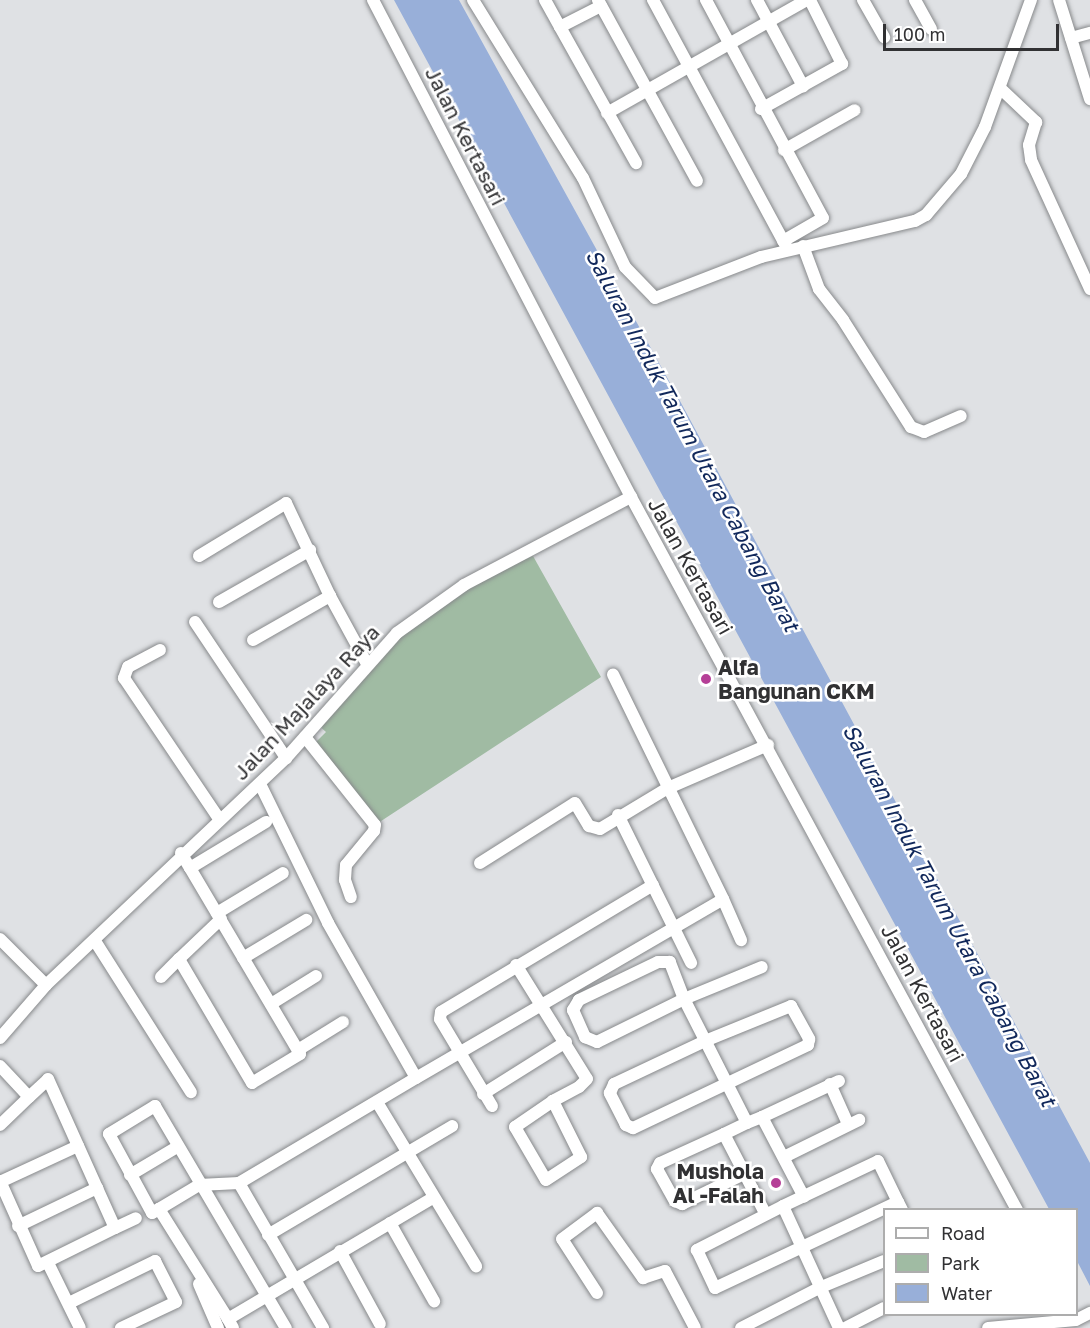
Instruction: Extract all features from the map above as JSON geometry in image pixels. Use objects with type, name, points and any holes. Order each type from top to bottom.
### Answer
[{"type":"street","name":"Jalan Kertasari","points":[[373,0],[631,497],[768,745],[1016,1208]]},
{"type":"street","points":[[545,0],[636,163]]},
{"type":"street","points":[[653,0],[785,245]]},
{"type":"street","points":[[475,1],[582,178],[625,267],[655,298],[785,245],[823,218],[761,109],[730,43],[706,0]]},
{"type":"street","points":[[757,0],[803,86]]},
{"type":"street","points":[[607,112],[808,0],[842,64],[761,109]]},
{"type":"street","points":[[863,0],[884,37]]},
{"type":"street","points":[[915,0],[931,29]]},
{"type":"street","points":[[785,245],[803,246],[915,221],[926,215],[962,174],[1000,88],[1031,0]]},
{"type":"street","points":[[1059,0],[1087,81],[1090,99]]},
{"type":"street","points":[[560,27],[600,3],[697,181]]},
{"type":"street","points":[[1071,38],[1090,33]]},
{"type":"street","points":[[1000,88],[1036,122],[1029,145],[1031,160],[1090,289]]},
{"type":"street","points":[[784,150],[855,110]]},
{"type":"street","points":[[803,246],[819,290],[843,320],[910,427],[924,432],[961,416]]},
{"type":"street","name":"Jalan Majalaya Raya","points":[[0,1038],[46,985],[94,941],[182,853],[260,784],[397,633],[442,598],[631,497]]},
{"type":"street","points":[[199,556],[286,503],[330,596],[367,664]]},
{"type":"street","points":[[219,602],[310,550]]},
{"type":"street","points":[[253,640],[330,596]]},
{"type":"street","points":[[195,622],[285,758]]},
{"type":"street","points":[[160,650],[128,667],[124,678],[219,819]]},
{"type":"street","points":[[613,674],[741,940]]},
{"type":"street","points":[[305,737],[375,825],[371,836],[346,865],[345,880],[351,897]]},
{"type":"street","points":[[480,863],[575,803],[593,830],[668,788],[768,745]]},
{"type":"street","points":[[260,784],[328,923],[416,1078]]},
{"type":"street","points":[[618,815],[691,963]]},
{"type":"street","points":[[190,868],[266,822]]},
{"type":"street","points":[[179,959],[252,1083],[300,1054],[182,853]]},
{"type":"street","points":[[161,977],[219,916],[283,873]]},
{"type":"street","points":[[492,1106],[440,1019],[441,1012],[653,885]]},
{"type":"street","points":[[286,1328],[199,1185],[155,1106],[109,1134],[152,1214],[199,1185],[239,1183],[723,899]]},
{"type":"street","points":[[243,958],[306,920]]},
{"type":"street","points":[[0,939],[46,985]]},
{"type":"street","points":[[94,941],[191,1092]]},
{"type":"street","points":[[747,1123],[684,999],[669,962],[658,962],[579,1000],[573,1010],[585,1037],[597,1041],[684,999],[762,967]]},
{"type":"street","points":[[516,965],[543,1003],[586,1079],[554,1101],[514,1129],[546,1180],[581,1157],[554,1101]]},
{"type":"street","points":[[271,1004],[316,976]]},
{"type":"street","points":[[791,1006],[805,1030],[808,1045],[726,1084],[633,1128],[626,1125],[610,1093],[614,1084],[705,1041],[791,1006]]},
{"type":"street","points":[[298,1050],[343,1022]]},
{"type":"street","points":[[483,1094],[566,1042]]},
{"type":"street","points":[[0,1066],[29,1097]]},
{"type":"street","points":[[0,1125],[48,1079],[115,1228]]},
{"type":"street","points":[[744,1174],[682,1204],[675,1201],[657,1170],[660,1163],[834,1082],[853,1122],[784,1157]]},
{"type":"street","points":[[377,1102],[476,1266]]},
{"type":"street","points":[[762,1117],[804,1197]]},
{"type":"street","points":[[268,1234],[452,1126]]},
{"type":"street","points":[[724,1134],[765,1213]]},
{"type":"street","points":[[78,1146],[0,1182],[38,1266],[136,1218]]},
{"type":"street","points":[[130,1175],[177,1147]]},
{"type":"street","points":[[883,1212],[715,1288],[697,1250],[765,1213],[878,1161],[900,1205]]},
{"type":"street","points":[[239,1183],[323,1328]]},
{"type":"street","points":[[18,1226],[98,1188]]},
{"type":"street","points":[[159,1209],[180,1241],[226,1325],[295,1278],[434,1197]]},
{"type":"street","points":[[783,1206],[804,1246],[819,1288],[839,1328]]},
{"type":"street","points":[[597,1293],[562,1239],[597,1213],[643,1278],[665,1270],[695,1328]]},
{"type":"street","points":[[390,1223],[434,1301]]},
{"type":"street","points":[[340,1251],[380,1324]]},
{"type":"street","points":[[69,1302],[155,1261],[176,1302],[121,1328]]},
{"type":"street","points":[[741,1328],[819,1288],[883,1262]]},
{"type":"street","points":[[48,1263],[80,1328]]},
{"type":"street","points":[[845,1328],[883,1309]]},
{"type":"street","points":[[988,1328],[1077,1321],[1090,1313]]},
{"type":"green space","points":[[533,556],[601,677],[375,825],[315,743],[326,732],[317,724],[367,664],[464,585]]},
{"type":"water","name":"Saluran Induk Tarum Utara Cabang Barat","points":[[394,0],[459,0],[680,401],[1090,1163],[1090,1286],[1078,1263],[1078,1208],[1048,1208]]},
{"type":"place","name":"Alfa Bangunan CKM","points":[[706,679]]},
{"type":"place","name":"Mushola Al -Falah","points":[[776,1183]]}]
